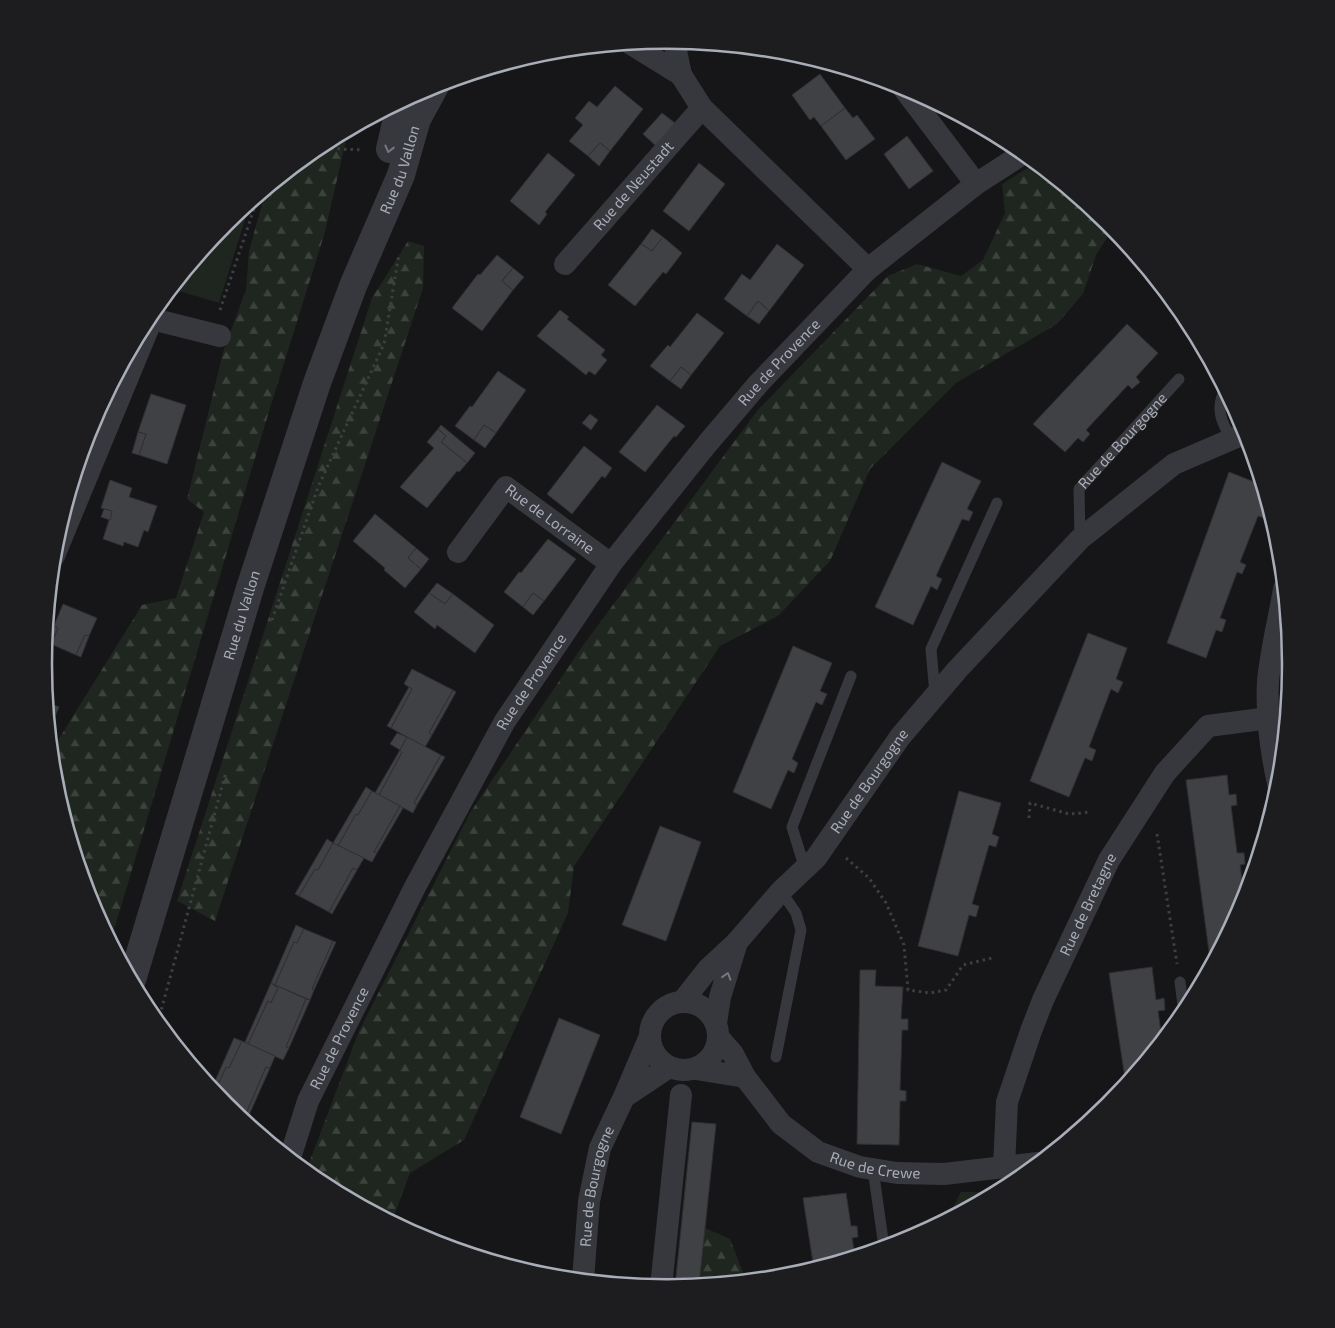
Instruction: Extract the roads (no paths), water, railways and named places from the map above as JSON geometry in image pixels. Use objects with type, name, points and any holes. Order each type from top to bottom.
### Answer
[{"type":"street","points":[[676,49],[681,75],[702,108],[868,269]]},
{"type":"street","points":[[640,50],[681,75]]},
{"type":"street","name":"Rue du Vallon","points":[[135,971],[256,569],[317,382],[366,255],[402,175],[417,119],[429,97]]},
{"type":"street","points":[[913,100],[976,184]]},
{"type":"street","name":"Rue de Neustadt","points":[[565,264],[702,108]]},
{"type":"street","name":"Rue du Vallon","points":[[366,255],[400,110]]},
{"type":"street","name":"Rue de Provence","points":[[292,1151],[308,1101],[415,888],[495,738],[611,564],[707,444],[759,384],[868,269],[976,184],[1017,158]]},
{"type":"street","points":[[157,320],[216,335]]},
{"type":"street","points":[[70,516],[140,348]]},
{"type":"street","name":"Rue de Bourgogne","points":[[682,1002],[708,969],[737,942],[781,891],[816,858],[900,737],[957,670],[1080,538],[1174,464],[1239,436]]},
{"type":"street","name":"Rue de Lorraine","points":[[458,552],[506,487],[611,564]]},
{"type":"street","points":[[1274,766],[1272,758],[1278,714],[1268,682],[1280,613]]},
{"type":"street","name":"Rue de Bretagne","points":[[1004,1167],[1007,1102],[1034,1023],[1109,860],[1165,773],[1208,726],[1278,714]]},
{"type":"street","name":"Rue de Bourgogne","points":[[717,1030],[720,997],[737,942]]},
{"type":"street","points":[[682,1002],[693,1003],[711,1014],[717,1030],[717,1048],[712,1057],[705,1064],[687,1071],[669,1067],[655,1054],[650,1036],[656,1017],[672,1004],[682,1002]]},
{"type":"street","name":"Rue de Crewe","points":[[717,1030],[745,1077],[781,1124],[818,1152],[860,1167],[897,1172],[944,1174],[1025,1165]]},
{"type":"street","name":"Rue de Bourgogne","points":[[584,1273],[589,1201],[600,1148],[650,1036]]},
{"type":"street","points":[[624,1097],[669,1067]]},
{"type":"street","points":[[696,1069],[745,1077]]},
{"type":"street","points":[[662,1279],[681,1095]]},
{"type":"lane","name":"Rue de Bourgogne","points":[[1080,538],[1079,488],[1179,379]]},
{"type":"lane","name":"Rue de Bourgogne","points":[[1221,397],[1222,423],[1239,436]]},
{"type":"lane","points":[[935,696],[931,649],[997,503]]},
{"type":"lane","points":[[805,869],[792,827],[851,676]]},
{"type":"lane","points":[[776,1057],[801,930],[796,914],[781,891]]},
{"type":"lane","points":[[1180,982],[1182,1001]]},
{"type":"lane","points":[[873,1169],[883,1240]]}]
